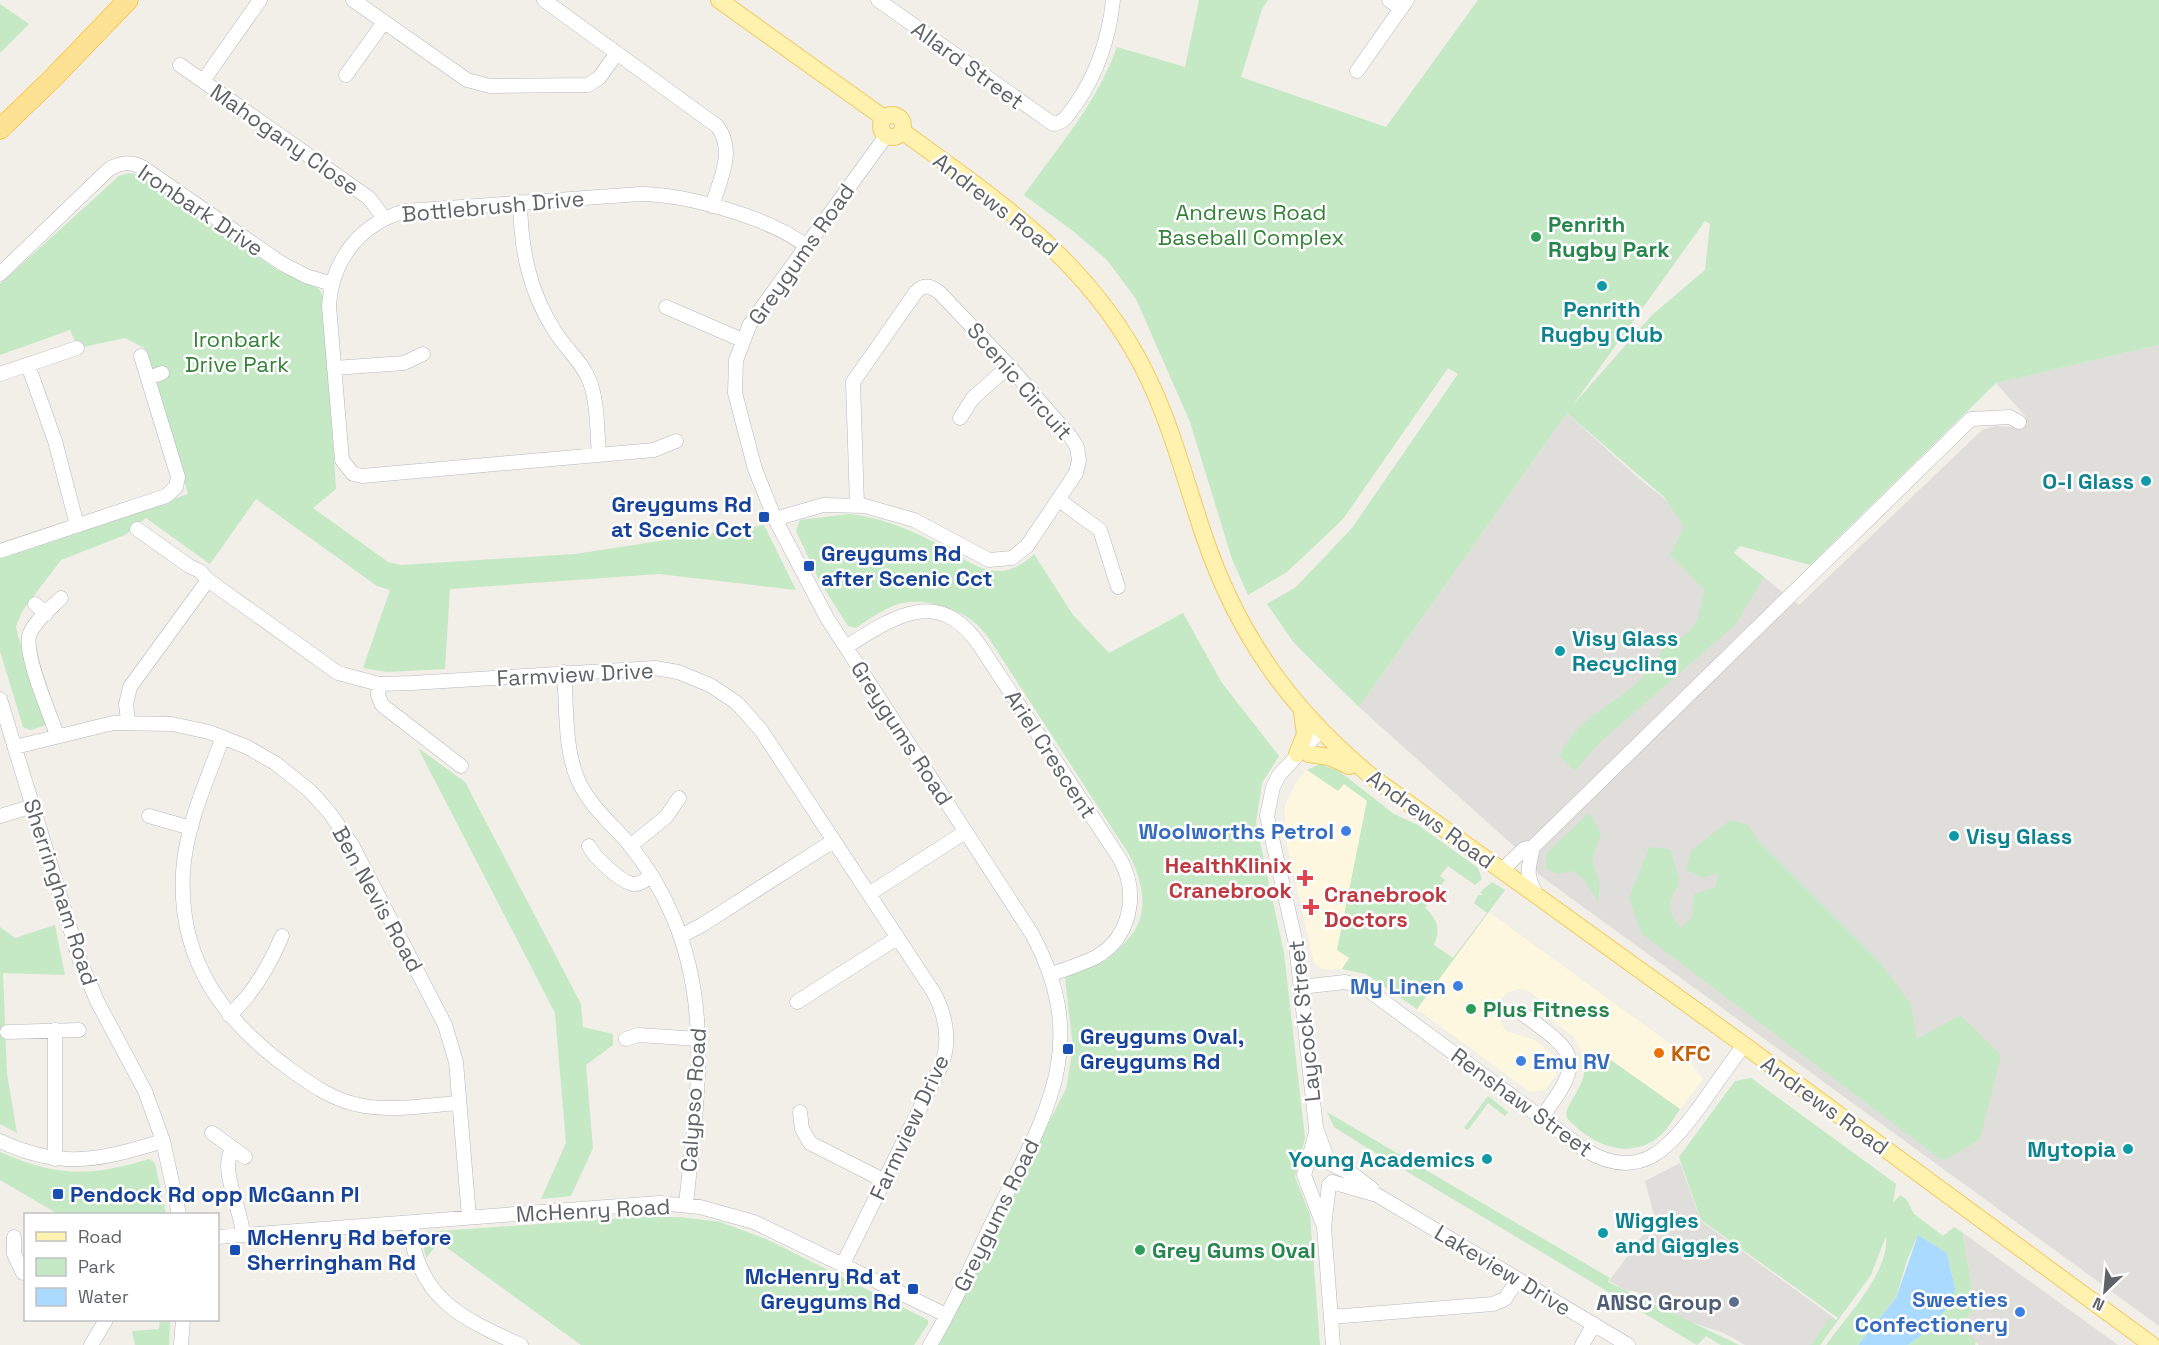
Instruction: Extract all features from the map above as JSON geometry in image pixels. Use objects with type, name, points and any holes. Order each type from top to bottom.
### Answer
[{"type":"highway","points":[[0,111],[68,48],[111,0]]},
{"type":"highway","points":[[0,129],[128,0]]},
{"type":"main road","name":"Andrews Road","points":[[719,0],[884,118],[890,115],[897,116],[903,124],[894,134],[1001,202],[1042,237],[1079,274],[1119,326],[1161,403],[1210,553],[1237,614],[1268,667],[1301,711],[1323,734],[1372,777],[1744,1045],[2152,1345]]},
{"type":"main road","points":[[1301,711],[1305,734],[1303,754],[1330,757],[1372,777]]},
{"type":"street","points":[[202,81],[260,0]]},
{"type":"street","points":[[353,0],[461,77],[483,85],[588,85],[599,78],[617,53]]},
{"type":"street","points":[[544,0],[706,116],[730,139],[712,206]]},
{"type":"street","name":"Allard Street","points":[[878,0],[1046,122],[1060,123],[1083,93],[1097,67],[1107,39],[1113,0]]},
{"type":"street","points":[[1357,70],[1404,4],[1389,0]]},
{"type":"street","points":[[346,75],[384,22]]},
{"type":"street","name":"Mahogany Close","points":[[180,65],[367,196],[384,218]]},
{"type":"street","name":"Greygums Road","points":[[894,134],[806,246],[753,320],[742,340],[735,365],[735,393],[755,469],[775,519],[812,592],[1032,934],[1052,974],[1061,1036],[1054,1090],[1039,1128],[930,1345]]},
{"type":"street","name":"Ironbark Drive","points":[[0,274],[108,170],[118,164],[130,163],[142,167],[288,268],[332,284]]},
{"type":"street","name":"Bottlebrush Drive","points":[[676,441],[659,450],[357,476],[347,470],[342,460],[334,368],[329,306],[332,284],[339,265],[350,246],[384,218],[414,209],[649,194],[712,206],[792,236],[806,246]]},
{"type":"street","points":[[520,202],[522,248],[529,276],[555,332],[579,361],[592,388],[599,455]]},
{"type":"street","name":"Scenic Circuit","points":[[775,519],[814,507],[857,505],[914,520],[984,559],[995,561],[1012,558],[1023,549],[1059,500],[1077,469],[1077,447],[1009,366],[940,293],[925,281],[853,382],[857,505]]},
{"type":"street","points":[[666,307],[742,340]]},
{"type":"street","points":[[0,374],[77,348]]},
{"type":"street","points":[[334,368],[400,363],[423,354]]},
{"type":"street","points":[[0,551],[166,496],[176,487],[178,477],[141,356]]},
{"type":"street","points":[[27,365],[55,441],[77,525]]},
{"type":"street","points":[[960,418],[970,400],[1009,366]]},
{"type":"street","points":[[148,378],[162,373]]},
{"type":"street","points":[[1502,870],[1524,849],[1533,847],[1971,419],[2010,417],[2019,422]]},
{"type":"street","points":[[1059,500],[1100,530],[1118,587]]},
{"type":"street","name":"Farmview Drive","points":[[137,528],[189,566],[200,571],[208,580],[329,669],[347,677],[380,684],[655,668],[689,676],[719,690],[737,703],[760,730],[869,894],[937,998],[944,1017],[946,1042],[938,1072],[843,1264]]},
{"type":"street","points":[[128,721],[126,704],[130,687],[208,580]]},
{"type":"street","points":[[57,735],[29,644],[31,631],[61,598]]},
{"type":"street","points":[[35,604],[46,614]]},
{"type":"street","name":"Ariel Crescent","points":[[846,647],[886,621],[906,613],[933,613],[962,626],[980,646],[1120,859],[1128,878],[1131,900],[1128,916],[1120,933],[1107,949],[1094,958],[1052,974]]},
{"type":"street","name":"Calypso Road","points":[[564,672],[570,750],[577,779],[588,799],[630,846],[652,876],[681,936],[694,986],[700,1039],[686,1204]]},
{"type":"street","points":[[380,684],[378,695],[385,708],[461,766]]},
{"type":"street","name":"Sherringham Road","points":[[0,699],[87,980],[132,1065],[163,1142],[179,1213]]},
{"type":"street","name":"Ben Nevis Road","points":[[15,747],[57,735],[128,721],[172,724],[224,737],[261,755],[299,781],[329,812],[344,833],[445,1024],[456,1062],[468,1217]]},
{"type":"street","name":"Laycock Street","points":[[1323,734],[1303,754],[1291,772],[1277,797],[1273,815],[1274,844],[1291,914],[1316,1128],[1329,1163]]},
{"type":"street","points":[[224,737],[191,828],[183,877],[186,923],[204,976],[229,1015],[266,1052],[320,1090],[344,1101],[386,1108],[459,1103]]},
{"type":"street","points":[[630,846],[666,817],[679,798]]},
{"type":"street","points":[[0,816],[33,806]]},
{"type":"street","points":[[148,816],[191,828]]},
{"type":"street","points":[[869,894],[965,831]]},
{"type":"street","points":[[681,936],[702,925],[833,841]]},
{"type":"street","points":[[589,846],[600,862],[631,884],[640,883],[652,876]]},
{"type":"street","points":[[1533,847],[1528,870],[1529,879],[1538,896]]},
{"type":"street","points":[[229,1015],[239,1006],[270,962],[282,936]]},
{"type":"street","points":[[797,1002],[897,938]]},
{"type":"street","name":"Renshaw Street","points":[[1301,987],[1345,982],[1364,987],[1585,1150],[1604,1160],[1629,1163],[1648,1159],[1663,1151],[1679,1135],[1744,1045]]},
{"type":"street","points":[[1520,1012],[1561,1044],[1570,1062],[1566,1083],[1541,1118]]},
{"type":"street","points":[[55,1030],[55,1159]]},
{"type":"street","points":[[7,1032],[79,1030]]},
{"type":"street","points":[[626,1039],[638,1035],[700,1039]]},
{"type":"street","points":[[800,1112],[802,1130],[810,1143],[885,1181]]},
{"type":"street","name":"Laycock Street","points":[[1305,1167],[1316,1128]]},
{"type":"street","points":[[212,1133],[245,1157]]},
{"type":"street","points":[[0,1141],[31,1154],[55,1159],[101,1159],[163,1142]]},
{"type":"street","points":[[233,1148],[228,1158],[228,1173],[240,1210],[243,1235]]},
{"type":"street","points":[[1324,1227],[1306,1182],[1305,1167],[1316,1159],[1329,1163],[1334,1174],[1324,1227],[1333,1345]]},
{"type":"street","name":"Lakeview Drive","points":[[1329,1163],[1366,1183],[1377,1195]]},
{"type":"street","points":[[1306,1182],[1317,1189],[1331,1183]]},
{"type":"street","name":"Lakeview Drive","points":[[1331,1183],[1377,1195],[1628,1345]]},
{"type":"street","name":"McHenry Road","points":[[219,1237],[659,1203],[686,1204],[754,1222],[946,1315]]},
{"type":"street","points":[[409,1222],[413,1246],[421,1269],[443,1300],[468,1321],[520,1345]]},
{"type":"street","points":[[14,1237],[14,1254],[23,1273]]},
{"type":"street","points":[[0,1250],[14,1254]]},
{"type":"street","points":[[1331,1317],[1493,1304],[1505,1299],[1518,1279]]},
{"type":"street","points":[[91,1345],[105,1321]]},
{"type":"street","points":[[181,1345],[183,1321]]},
{"type":"street","points":[[1582,1345],[1594,1324]]},
{"type":"shaded area","points":[[2159,345],[2159,1326],[1538,874],[1516,848],[1359,707],[1567,413],[1637,477],[1799,605],[1982,430],[1995,426],[2016,427],[2026,417],[1996,383]]},
{"type":"shaded area","points":[[1307,770],[1338,790],[1344,783],[1367,800],[1338,950],[1350,958],[1342,969],[1323,969],[1314,963],[1285,836],[1285,805],[1298,779]]},
{"type":"shaded area","points":[[1489,912],[1684,1054],[1703,1079],[1680,1109],[1601,1053],[1584,1057],[1574,1037],[1551,1019],[1539,999],[1528,991],[1519,989],[1507,993],[1501,999],[1497,1014],[1506,1031],[1535,1040],[1555,1057],[1556,1075],[1545,1090],[1530,1092],[1417,1009]]},
{"type":"shaded area","points":[[1680,1163],[1701,1221],[1837,1320],[1820,1345],[1745,1345],[1724,1333],[1684,1320],[1637,1292],[1625,1290],[1609,1281],[1655,1219],[1645,1181]]},
{"type":"shaded area","points":[[1963,1233],[2118,1345],[1979,1345],[1959,1328],[1975,1307]]},
{"type":"green space","name":"Andrews Road Baseball Complex","points":[[1199,0],[1268,0],[1262,9],[1241,77],[1386,127],[1478,0],[2159,0],[2159,345],[1996,383],[1810,565],[1740,546],[1734,553],[1764,577],[1736,624],[1599,743],[1575,771],[1559,755],[1575,733],[1591,717],[1631,688],[1671,640],[1687,634],[1696,623],[1705,591],[1670,555],[1684,527],[1665,498],[1567,413],[1359,707],[1294,643],[1267,604],[1296,587],[1352,528],[1458,374],[1448,368],[1343,519],[1287,572],[1248,595],[1232,559],[1190,422],[1136,299],[1107,260],[1073,231],[1024,195],[1088,106],[1117,47],[1185,67]],"holes":[[[1705,221],[1710,224],[1705,270],[1652,315],[1573,405]]]},
{"type":"green space","points":[[0,4],[29,24],[0,53]]},
{"type":"green space","name":"Ironbark Drive Park","points":[[129,173],[140,175],[277,270],[318,288],[323,295],[336,489],[313,508],[388,562],[401,565],[575,554],[764,525],[796,590],[659,574],[450,589],[445,669],[387,672],[363,668],[390,590],[377,586],[256,499],[210,564],[146,518],[125,535],[61,560],[23,610],[16,626],[18,636],[47,719],[44,726],[30,730],[23,727],[0,651],[0,558],[188,494],[144,348],[125,338],[78,348],[70,330],[0,355],[0,284],[119,176]]},
{"type":"green space","points":[[849,514],[882,520],[932,541],[970,563],[994,571],[1007,570],[1020,565],[1034,554],[1073,615],[1109,653],[1183,613],[1222,683],[1279,756],[1262,783],[1256,823],[1284,953],[1305,1138],[1295,1177],[1310,1215],[1320,1345],[935,1345],[1066,1089],[1073,1048],[1065,978],[1073,972],[1107,960],[1111,953],[1114,954],[1129,938],[1140,919],[1141,890],[1136,870],[1128,853],[988,637],[975,623],[947,608],[909,602],[889,608],[856,628],[848,626],[820,582],[796,531],[800,520]]},
{"type":"green space","points":[[418,748],[465,782],[581,1004],[583,1027],[613,1034],[613,1045],[586,1065],[593,1148],[571,1196],[541,1199],[566,1143],[555,1013]]},
{"type":"green space","points":[[1320,764],[1339,771],[1394,814],[1418,825],[1478,868],[1482,879],[1475,885],[1448,866],[1440,876],[1445,880],[1425,908],[1437,925],[1434,945],[1453,958],[1487,913],[1474,903],[1478,895],[1483,895],[1480,892],[1492,882],[1505,890],[1417,1009],[1366,974],[1342,969],[1349,958],[1337,950],[1367,801],[1344,784],[1338,791],[1307,770]]},
{"type":"green space","points":[[1589,813],[1601,833],[1592,860],[1599,881],[1599,903],[1584,880],[1573,871],[1556,874],[1546,868],[1546,854]]},
{"type":"green space","points":[[1730,820],[1748,825],[1759,842],[1883,966],[1911,1005],[1917,1039],[1960,1015],[2001,1055],[1980,1139],[1943,1161],[1641,933],[1629,898],[1649,847],[1670,849],[1680,882],[1670,905],[1673,916],[1681,928],[1692,917],[1694,894],[1716,887],[1718,873],[1703,878],[1686,870],[1691,851]]},
{"type":"green space","points":[[55,925],[65,975],[3,973],[7,1074],[17,1133],[0,1124],[0,927],[15,938]]},
{"type":"green space","points":[[1601,1053],[1680,1109],[1664,1132],[1649,1143],[1637,1148],[1611,1147],[1587,1136],[1567,1118],[1568,1107],[1583,1077],[1584,1057]]},
{"type":"green space","points":[[1751,1078],[1896,1184],[1893,1203],[1900,1195],[1907,1200],[1914,1214],[1943,1236],[1954,1227],[1963,1233],[1975,1307],[1959,1328],[1976,1341],[1975,1345],[1908,1345],[1925,1333],[1955,1288],[1947,1253],[1918,1235],[1907,1260],[1896,1298],[1858,1345],[1826,1345],[1874,1279],[1885,1250],[1886,1236],[1871,1275],[1820,1345],[1811,1345],[1830,1318],[1836,1321],[1838,1318],[1701,1220],[1679,1157],[1735,1081]]},
{"type":"green space","points":[[1488,1096],[1508,1112],[1505,1116],[1488,1103],[1468,1130],[1464,1128]]},
{"type":"green space","points":[[1327,1112],[1610,1278],[1608,1282],[1739,1345],[1721,1345],[1706,1336],[1697,1345],[1364,1146],[1334,1127]]},
{"type":"green space","points":[[0,1152],[39,1166],[73,1172],[108,1169],[149,1159],[155,1163],[166,1213],[56,1213],[0,1180]]},
{"type":"green space","points":[[640,1217],[679,1217],[720,1222],[766,1239],[928,1320],[928,1324],[914,1345],[581,1345],[439,1242],[426,1258],[421,1236],[425,1232]]},
{"type":"green space","points":[[160,1321],[170,1321],[169,1345],[135,1345],[132,1331],[159,1329]]},
{"type":"water","points":[[1918,1235],[1947,1253],[1955,1288],[1952,1302],[1925,1333],[1908,1345],[1858,1345],[1896,1298]]},
{"type":"place","name":"Penrith Rugby Park","points":[[1536,237]]},
{"type":"place","name":"Penrith Rugby Club","points":[[1602,286]]},
{"type":"place","name":"O-I Glass","points":[[2146,481]]},
{"type":"place","name":"Greygums Rd at Scenic Cct","points":[[764,517]]},
{"type":"place","name":"Greygums Rd after Scenic Cct","points":[[809,566]]},
{"type":"place","name":"Visy Glass Recycling","points":[[1560,651]]},
{"type":"place","name":"Woolworths Petrol","points":[[1346,831]]},
{"type":"place","name":"Visy Glass","points":[[1954,836]]},
{"type":"place","name":"HealthKlinix Cranebrook","points":[[1305,878]]},
{"type":"place","name":"Cranebrook Doctors","points":[[1311,907]]},
{"type":"place","name":"My Linen","points":[[1458,986]]},
{"type":"place","name":"Plus Fitness","points":[[1471,1009]]},
{"type":"place","name":"Greygums Oval, Greygums Rd","points":[[1068,1049]]},
{"type":"place","name":"KFC","points":[[1659,1053]]},
{"type":"place","name":"Emu RV","points":[[1521,1061]]},
{"type":"place","name":"Mytopia","points":[[2128,1149]]},
{"type":"place","name":"Young Academics","points":[[1487,1159]]},
{"type":"place","name":"Pendock Rd opp McGann Pl","points":[[58,1194]]},
{"type":"place","name":"Wiggles and Giggles","points":[[1603,1233]]},
{"type":"place","name":"McHenry Rd before Sherringham Rd","points":[[235,1250]]},
{"type":"place","name":"Grey Gums Oval","points":[[1140,1250]]},
{"type":"place","name":"McHenry Rd at Greygums Rd","points":[[913,1289]]},
{"type":"place","name":"ANSC Group","points":[[1734,1302]]},
{"type":"place","name":"Sweeties Confectionery","points":[[2020,1312]]}]
